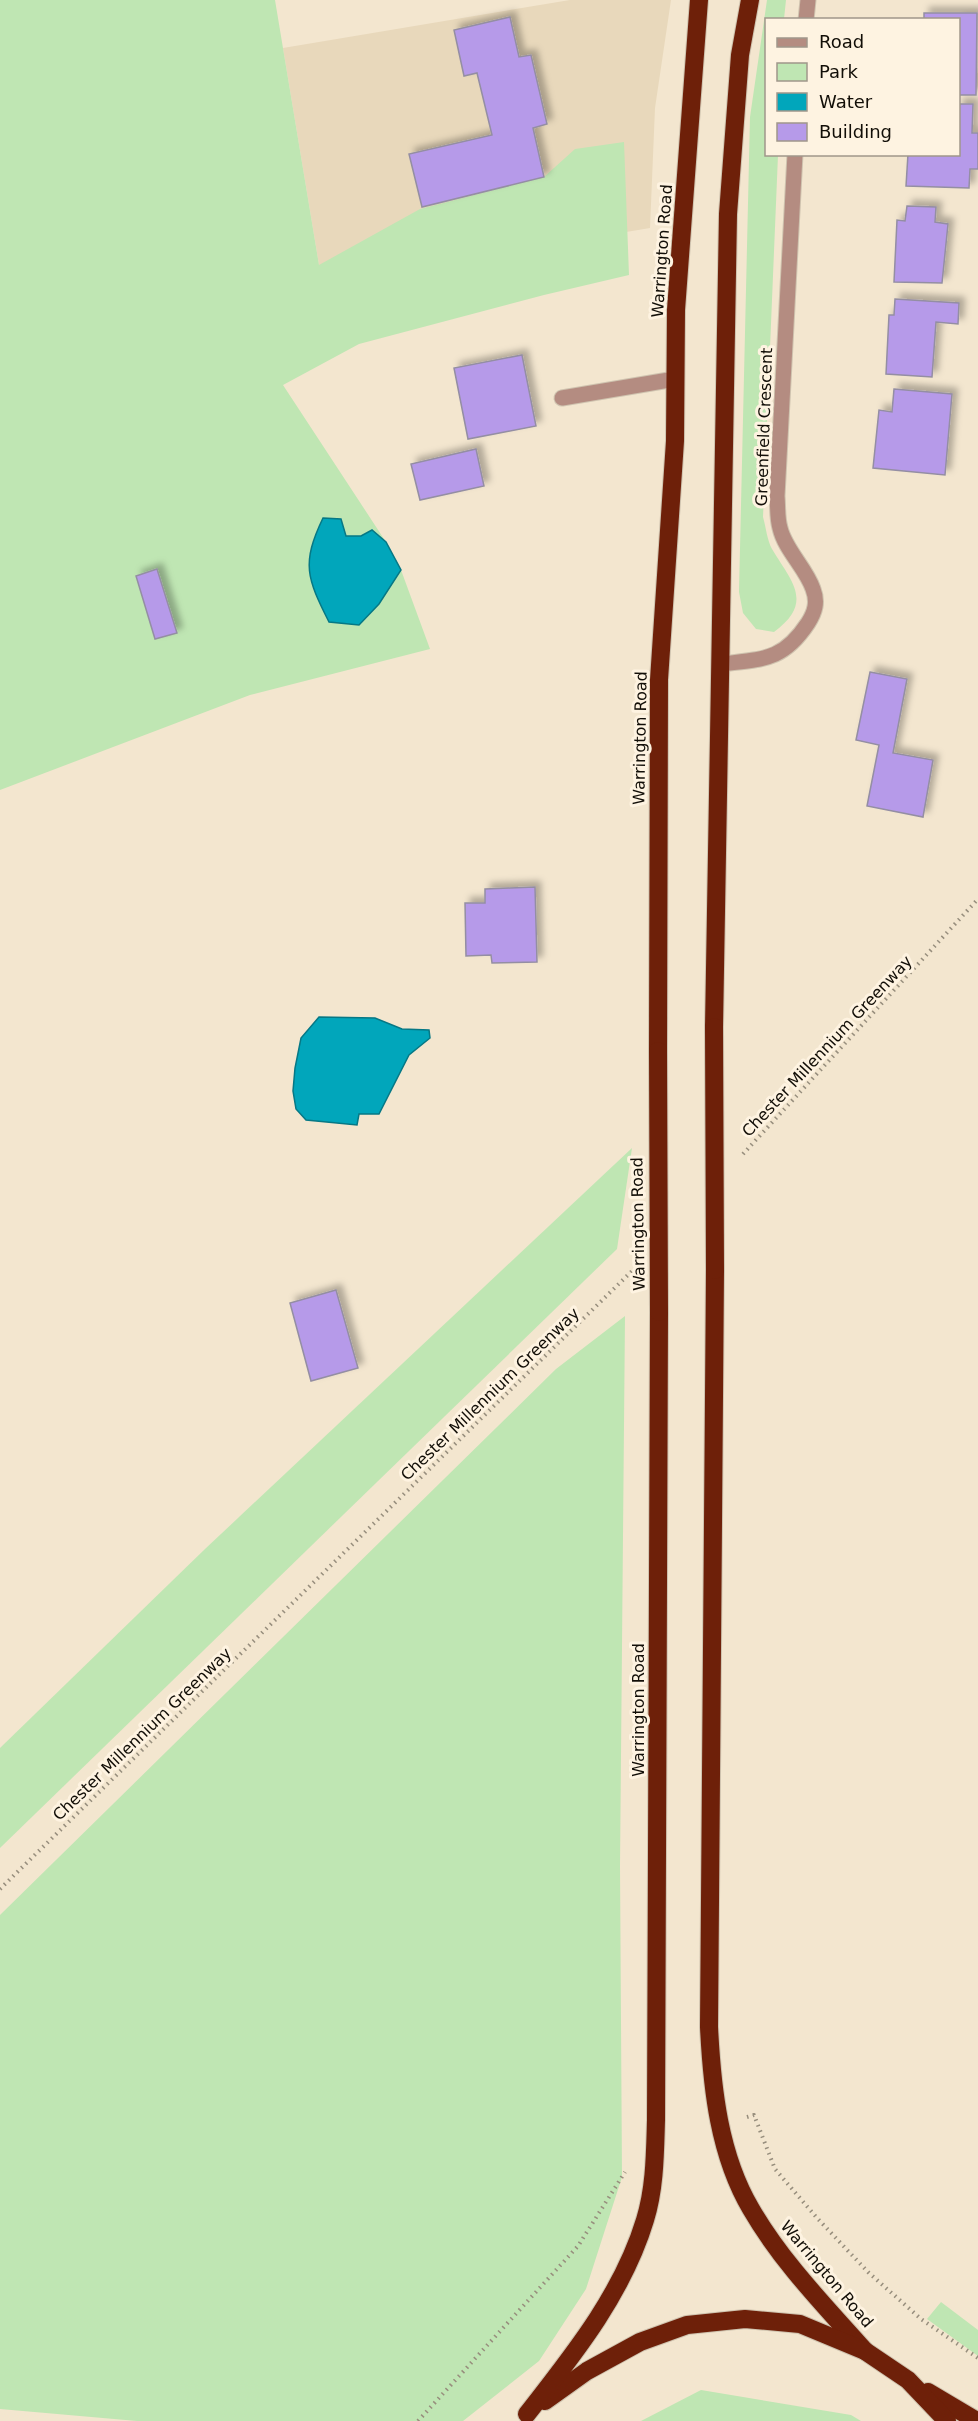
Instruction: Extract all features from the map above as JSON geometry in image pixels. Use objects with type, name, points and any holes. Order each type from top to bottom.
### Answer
[{"type":"highway","name":"Warrington Road","points":[[523,2417],[580,2346],[633,2256],[646,2218],[653,2175],[656,2120],[659,680],[675,441],[676,310],[699,0]]},
{"type":"highway","name":"Warrington Road","points":[[750,0],[740,55],[728,214],[714,1027],[715,1270],[709,2027],[712,2080],[721,2127],[733,2170],[750,2207],[777,2249],[866,2351]]},
{"type":"highway","points":[[523,2417],[587,2371],[640,2342],[687,2325],[745,2319],[800,2324],[866,2351],[908,2380],[977,2421]]},
{"type":"highway","points":[[908,2380],[947,2421]]},
{"type":"street","points":[[806,18],[808,0]]},
{"type":"street","name":"Greenfield Crescent","points":[[721,664],[761,659],[783,652],[798,638],[812,617],[817,603],[813,588],[780,530],[777,496],[795,156]]},
{"type":"street","points":[[562,398],[675,379]]},
{"type":"path","name":"Chester Millennium Greenway","points":[[742,1156],[978,899]]},
{"type":"path","name":"Chester Millennium Greenway","points":[[0,1889],[639,1263]]},
{"type":"path","points":[[721,2127],[753,2115],[775,2169],[817,2218],[868,2272],[921,2319],[978,2358]]},
{"type":"path","points":[[418,2421],[579,2246],[625,2172],[653,2175]]},
{"type":"shaded area","points":[[570,0],[671,0],[655,108],[650,228],[322,283],[283,48]]},
{"type":"green space","points":[[0,0],[275,0],[319,265],[420,209],[544,177],[575,149],[624,142],[629,275],[359,344],[283,385],[386,542],[401,570],[430,649],[250,695],[0,790]]},
{"type":"green space","points":[[767,0],[786,0],[784,18],[765,18],[765,156],[778,156],[763,517],[770,545],[792,581],[796,601],[794,611],[774,632],[756,629],[743,613],[739,592],[750,117]]},
{"type":"green space","points":[[632,1148],[617,1249],[0,1848],[0,1748],[205,1549]]},
{"type":"green space","points":[[625,1316],[620,1866],[622,2177],[586,2289],[539,2361],[463,2421],[137,2421],[0,2409],[0,1915],[556,1369]]},
{"type":"green space","points":[[941,2302],[978,2330],[978,2356],[927,2319]]},
{"type":"green space","points":[[701,2390],[851,2415],[861,2421],[641,2421]]},
{"type":"water","points":[[323,518],[341,519],[346,536],[361,536],[372,530],[386,542],[401,570],[379,604],[359,625],[329,622],[316,594],[309,560]]},
{"type":"water","points":[[319,1017],[375,1018],[402,1029],[429,1030],[430,1038],[409,1055],[379,1114],[359,1114],[357,1125],[306,1120],[296,1109],[293,1091],[301,1038]]},
{"type":"building","points":[[924,13],[977,13],[976,95],[960,95],[960,18],[924,18]]},
{"type":"building","points":[[510,17],[519,57],[531,55],[547,124],[533,128],[544,177],[422,207],[409,154],[492,135],[477,73],[464,76],[454,30]]},
{"type":"building","points":[[960,104],[973,104],[972,133],[978,133],[978,169],[970,169],[969,188],[906,186],[908,156],[960,156]]},
{"type":"building","points":[[907,206],[936,207],[935,222],[948,224],[942,283],[894,282],[897,220],[905,221]]},
{"type":"building","points":[[895,299],[959,303],[958,324],[936,322],[932,377],[886,374],[889,315],[894,315]]},
{"type":"building","points":[[522,355],[536,426],[468,439],[454,368]]},
{"type":"building","points":[[894,389],[952,394],[945,475],[873,468],[879,410],[892,412]]},
{"type":"building","points":[[476,449],[484,486],[420,500],[411,464]]},
{"type":"building","points":[[157,569],[177,633],[155,639],[136,576]]},
{"type":"building","points":[[870,672],[907,679],[893,753],[933,760],[923,817],[867,806],[879,745],[856,740]]},
{"type":"building","points":[[535,887],[537,962],[492,963],[491,955],[466,956],[465,903],[485,903],[485,889]]},
{"type":"building","points":[[336,1290],[358,1368],[311,1381],[290,1303]]}]
